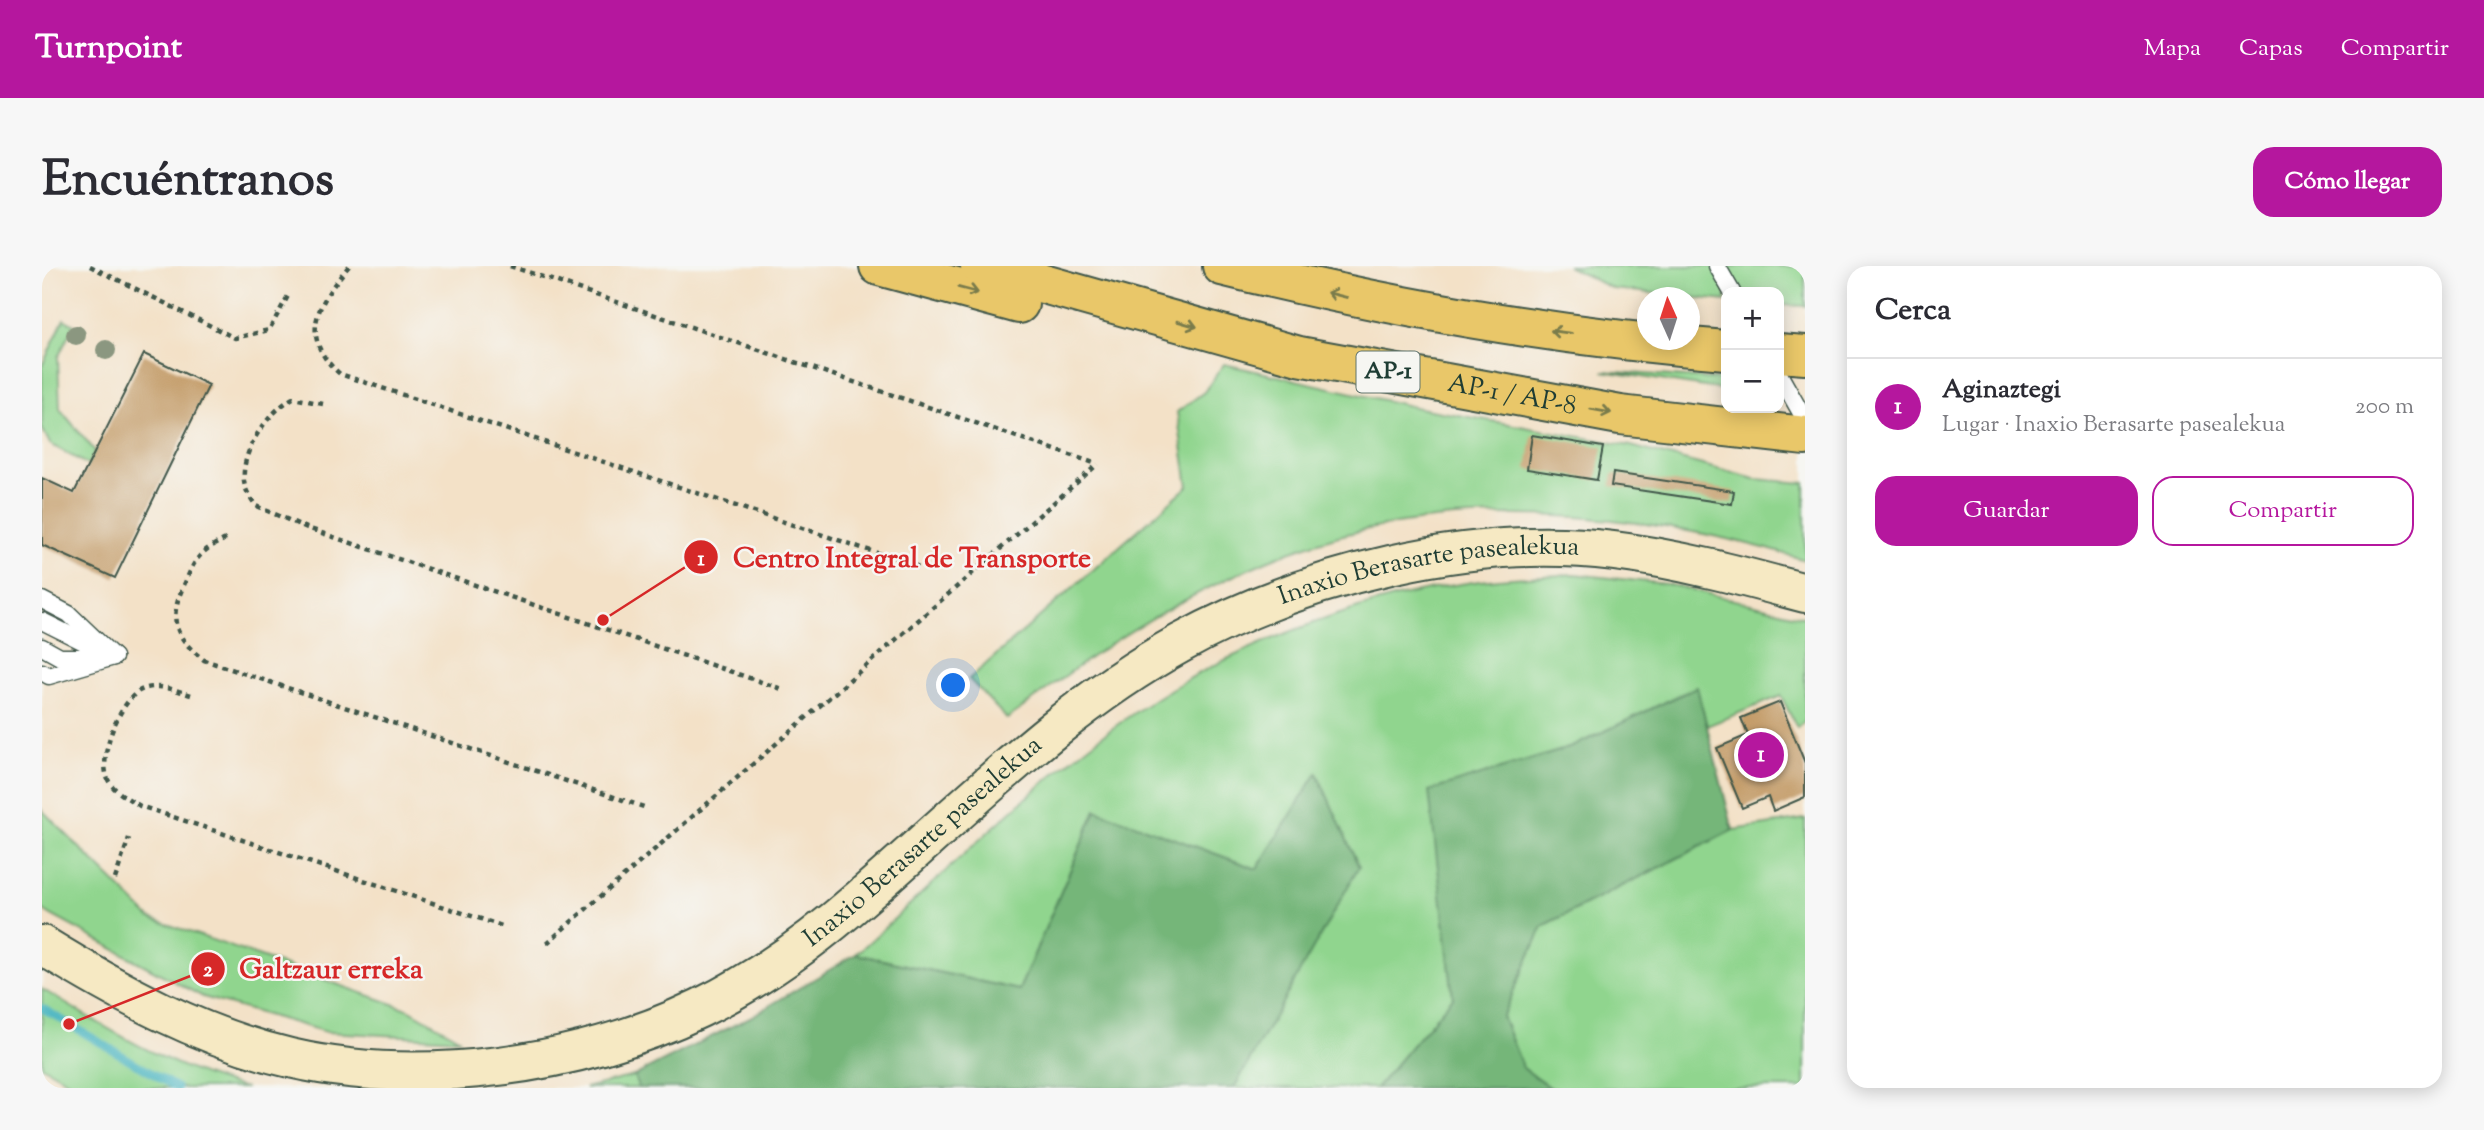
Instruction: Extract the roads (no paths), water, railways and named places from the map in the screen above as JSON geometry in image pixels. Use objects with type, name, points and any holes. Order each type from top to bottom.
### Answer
[{"type":"highway","points":[[879,266],[1025,305],[1134,309]]},
{"type":"highway","name":"AP-1 / AP-8","points":[[980,266],[1300,356],[1620,415],[1805,436]]},
{"type":"highway","points":[[1222,266],[1354,299],[1528,328],[1721,349]]},
{"type":"highway","points":[[1784,353],[1805,355]]},
{"type":"main road","name":"Inaxio Berasarte pasealekua","points":[[42,946],[158,1011],[223,1038],[293,1059],[376,1070],[444,1071],[570,1052],[640,1032],[699,1009],[760,975],[861,899],[1025,750],[1120,679],[1184,641],[1288,595],[1352,575],[1418,561],[1476,551],[1541,547],[1610,550],[1683,562],[1805,593]]},
{"type":"lane","points":[[1720,271],[1729,287]]},
{"type":"lane","points":[[1784,383],[1805,420]]},
{"type":"lane","points":[[42,600],[69,614],[114,657]]},
{"type":"lane","points":[[42,621],[114,657]]},
{"type":"lane","points":[[42,647],[60,657],[114,657]]},
{"type":"lane","points":[[42,673],[49,676],[114,657]]},
{"type":"waterway","points":[[42,1008],[177,1088]]},
{"type":"place","name":"Centro Integral de Transporte","points":[[603,620]]},
{"type":"place","name":"Aginaztegi","points":[[1761,755]]},
{"type":"place","name":"Galtzaur erreka","points":[[69,1024]]}]
